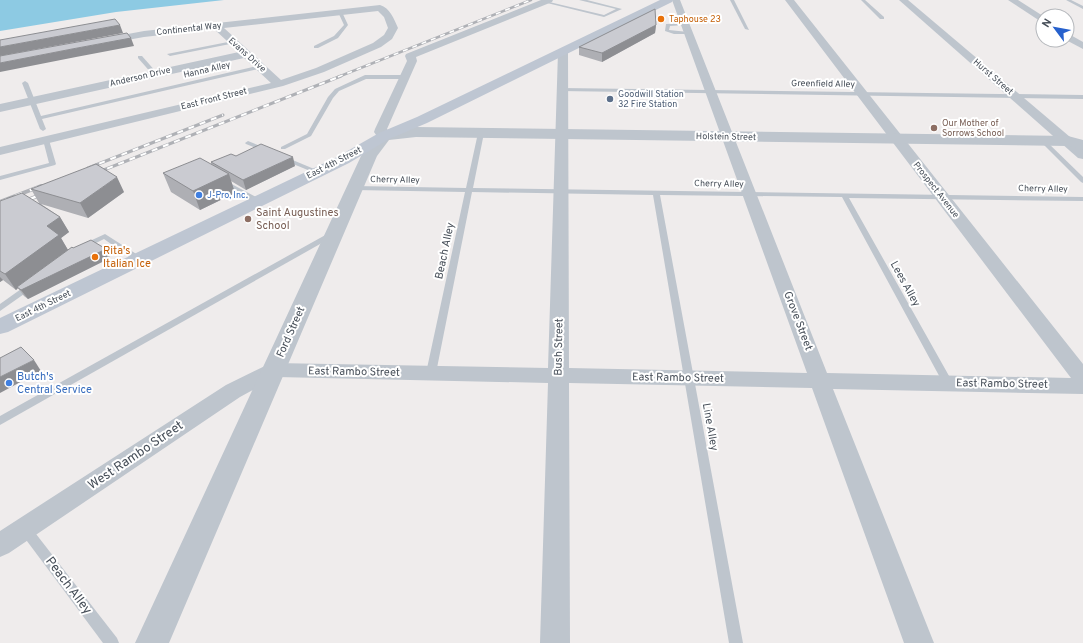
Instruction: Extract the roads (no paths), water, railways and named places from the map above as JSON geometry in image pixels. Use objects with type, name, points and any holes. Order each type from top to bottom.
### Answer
[{"type":"main road","name":"East 4th Street","points":[[0,327],[343,160],[384,136],[422,120],[668,0]]},
{"type":"street","name":"Grove Street","points":[[676,0],[919,643]]},
{"type":"street","name":"Prospect Avenue","points":[[789,0],[1083,379]]},
{"type":"street","name":"Hurst Street","points":[[903,0],[1083,155]]},
{"type":"street","points":[[1012,0],[1035,15]]},
{"type":"street","points":[[399,53],[547,1]]},
{"type":"street","name":"Continental Way","points":[[98,42],[144,34],[380,8]]},
{"type":"street","name":"East Front Street","points":[[0,151],[45,134],[279,84],[320,70],[378,45],[388,37],[393,28],[388,16],[380,8]]},
{"type":"street","name":"Evans Drive","points":[[216,26],[279,84]]},
{"type":"street","points":[[378,45],[399,53],[412,61],[381,129],[384,136]]},
{"type":"street","name":"Bush Street","points":[[555,643],[563,52]]},
{"type":"street","name":"Anderson Drive","points":[[0,108],[246,54]]},
{"type":"street","name":"Holstein Street","points":[[384,136],[416,132],[1043,141],[1068,142],[1083,145]]},
{"type":"street","name":"Ford Street","points":[[152,643],[369,156],[384,136]]},
{"type":"street","name":"Holstein Street","points":[[1068,142],[1076,138],[1083,138]]},
{"type":"street","name":"East Rambo Street","points":[[274,370],[1083,386]]},
{"type":"street","name":"West Rambo Street","points":[[0,545],[233,391],[274,370]]},
{"type":"lane","points":[[547,1],[604,16],[620,9],[581,0]]},
{"type":"lane","points":[[732,0],[747,29]]},
{"type":"lane","points":[[862,0],[882,18]]},
{"type":"lane","points":[[1068,0],[1083,8]]},
{"type":"lane","points":[[316,47],[336,37],[346,25],[340,12]]},
{"type":"lane","points":[[170,54],[233,42]]},
{"type":"lane","points":[[140,57],[155,74]]},
{"type":"lane","name":"Hanna Alley","points":[[39,118],[261,67]]},
{"type":"lane","points":[[283,148],[309,135],[331,97],[337,90],[364,77],[405,77]]},
{"type":"lane","points":[[0,178],[53,164],[45,134],[33,100],[25,83]]},
{"type":"lane","name":"Greenfield Alley","points":[[562,90],[1083,96]]},
{"type":"lane","name":"Beach Alley","points":[[431,373],[481,133]]},
{"type":"lane","points":[[1043,141],[1083,181]]},
{"type":"lane","points":[[248,143],[317,172]]},
{"type":"lane","points":[[220,180],[257,201]]},
{"type":"lane","name":"Cherry Alley","points":[[355,188],[1083,198]]},
{"type":"lane","name":"Line Alley","points":[[656,192],[736,643]]},
{"type":"lane","name":"Lees Alley","points":[[844,195],[948,383]]},
{"type":"lane","points":[[0,422],[335,233]]},
{"type":"lane","points":[[78,249],[105,236],[138,259]]},
{"type":"lane","points":[[0,308],[36,281]]},
{"type":"lane","name":"Peach Alley","points":[[25,529],[112,643]]},
{"type":"water","points":[[0,0],[224,0],[116,12],[0,31]]},
{"type":"railway","points":[[338,77],[531,0]]},
{"type":"railway","points":[[96,173],[341,76]]},
{"type":"railway","points":[[88,168],[223,115]]},
{"type":"railway","points":[[0,202],[41,186]]},
{"type":"railway","points":[[0,211],[45,193]]},
{"type":"place","name":"Taphouse 23","points":[[661,19]]},
{"type":"place","name":"Goodwill Station 32 Fire Station","points":[[610,99]]},
{"type":"place","name":"Our Mother of Sorrows School","points":[[934,128]]},
{"type":"place","name":"J-Pro, Inc.","points":[[199,195]]},
{"type":"place","name":"Saint Augustines School","points":[[248,219]]},
{"type":"place","name":"Rita's Italian Ice","points":[[95,257]]},
{"type":"place","name":"Butch's Central Service","points":[[9,383]]}]
